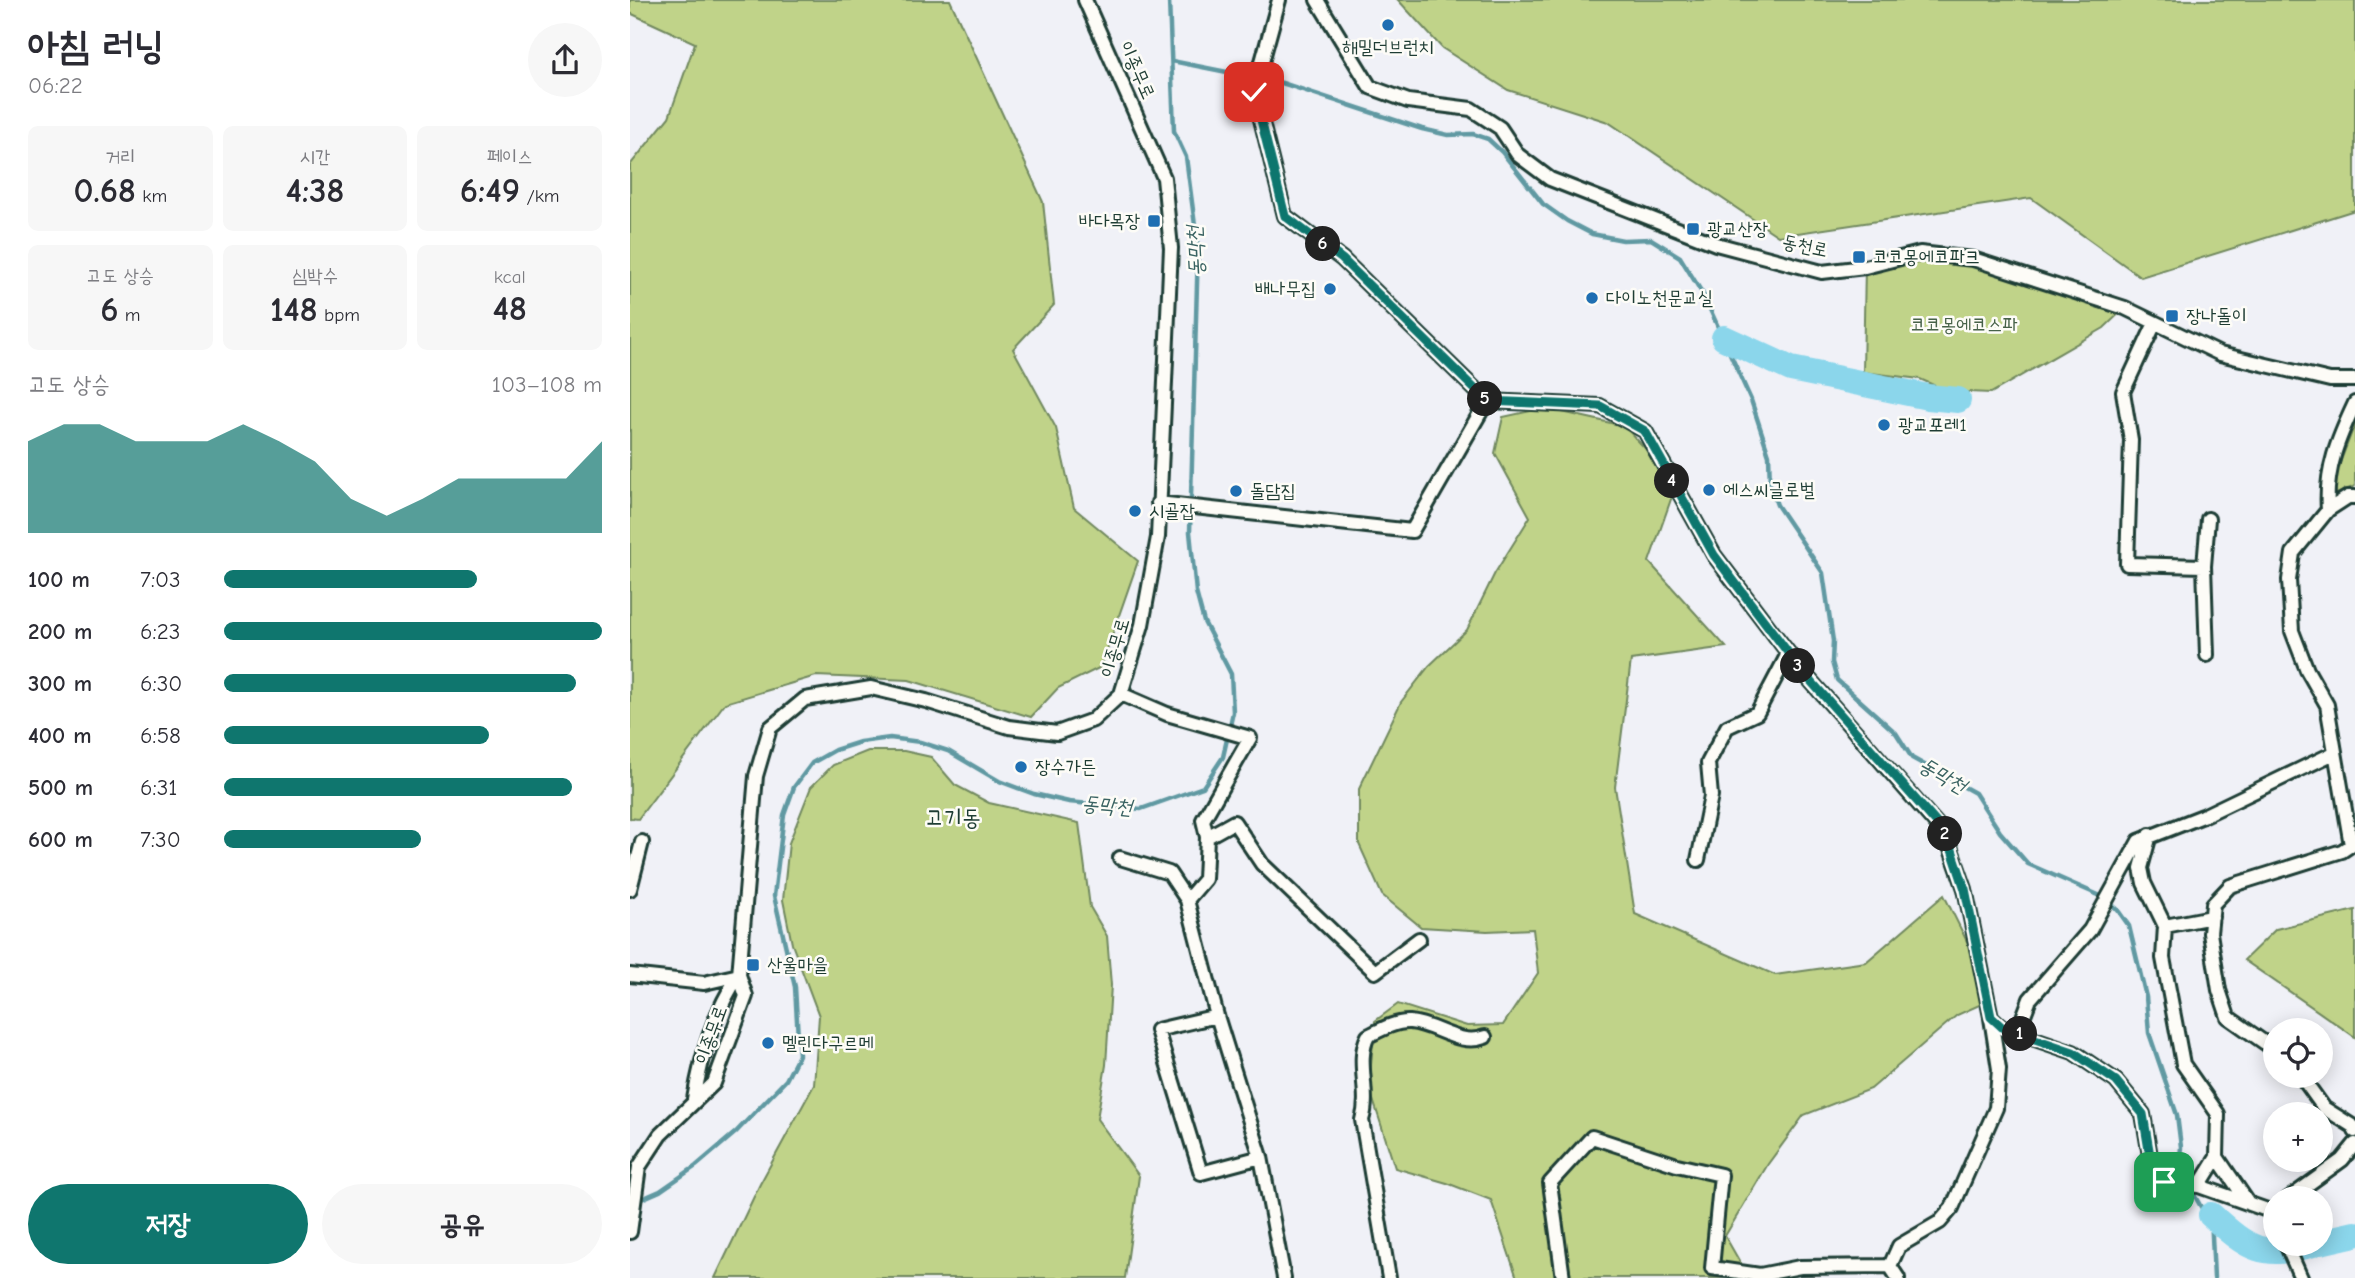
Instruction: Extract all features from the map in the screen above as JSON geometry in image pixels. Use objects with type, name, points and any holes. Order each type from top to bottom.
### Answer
[{"type":"street","name":"이종무로","points":[[630,1231],[639,1167],[660,1135],[694,1099],[714,1083],[746,996],[738,975],[756,776],[770,728],[806,699],[871,688],[926,701],[1009,727],[1057,733],[1093,720],[1121,694],[1142,625],[1158,537],[1171,248],[1164,178],[1085,0]]},
{"type":"street","points":[[1279,0],[1255,88],[1285,216],[1342,259],[1487,401],[1600,406],[1645,431],[1714,555],[1788,654],[1947,835],[1965,889],[1991,1017],[1999,1069],[1996,1108],[1952,1208],[1940,1222],[1899,1246],[1890,1266]]},
{"type":"street","name":"동천로","points":[[1317,0],[1370,87],[1408,101],[1471,109],[1500,128],[1518,155],[1550,179],[1716,244],[1822,272],[1865,267],[1920,253],[1973,259],[2125,308],[2220,354],[2330,380],[2355,380]]},
{"type":"street","points":[[2155,323],[2123,392],[2131,440],[2126,564],[2204,566]]},
{"type":"street","points":[[1158,503],[1412,531],[1487,401]]},
{"type":"street","points":[[2328,510],[2326,485],[2329,463],[2355,403]]},
{"type":"street","points":[[2263,1042],[2228,1017],[2219,990],[2210,933],[2213,904],[2230,886],[2342,851],[2351,845],[2327,705],[2307,670],[2292,631],[2289,580],[2293,553],[2328,510],[2348,497],[2355,497]]},
{"type":"street","points":[[2207,654],[2204,566],[2208,519]]},
{"type":"street","points":[[1698,860],[1711,796],[1708,763],[1727,727],[1757,713],[1788,654]]},
{"type":"street","points":[[1121,694],[1167,714],[1250,737],[1203,820],[1207,837],[1205,879],[1187,900]]},
{"type":"street","points":[[2017,1033],[2030,999],[2090,930],[2139,841],[2203,816],[2334,753]]},
{"type":"street","points":[[1207,837],[1234,822],[1262,864],[1375,972],[1419,939]]},
{"type":"street","points":[[2150,835],[2141,868],[2144,883],[2165,926],[2162,958],[2183,1064],[2218,1114],[2217,1157],[2199,1186]]},
{"type":"street","points":[[630,889],[642,842]]},
{"type":"street","points":[[1120,859],[1169,873],[1187,900],[1217,1016],[1261,1157],[1284,1278]]},
{"type":"street","points":[[2165,926],[2212,917]]},
{"type":"street","name":"이종무로","points":[[630,976],[705,983],[738,975]]},
{"type":"street","name":"이종무로","points":[[694,1099],[703,1052],[722,1001],[738,975]]},
{"type":"street","points":[[1217,1016],[1157,1030],[1200,1173],[1261,1157]]},
{"type":"street","points":[[1991,1017],[2003,1028],[2073,1052],[2116,1081],[2143,1114],[2152,1168],[2164,1182],[2199,1186],[2263,1209]]},
{"type":"street","points":[[1389,1278],[1362,1120],[1367,1105],[1363,1045],[1368,1036],[1408,1022],[1433,1027],[1470,1040],[1486,1037]]},
{"type":"street","points":[[2310,1088],[2325,1108],[2354,1127],[2355,1131]]},
{"type":"street","points":[[1563,1278],[1550,1182],[1592,1137],[1677,1165],[1721,1175],[1712,1268],[1760,1275],[1800,1267],[1890,1266]]},
{"type":"street","points":[[2306,1186],[2342,1160],[2355,1144]]},
{"type":"street","points":[[2217,1157],[2249,1204]]},
{"type":"street","points":[[2291,1256],[2301,1278]]},
{"type":"street","points":[[1890,1266],[1898,1278]]},
{"type":"green space","points":[[630,0],[950,0],[1043,202],[1054,305],[1013,349],[1056,428],[1074,508],[1138,561],[1101,667],[1058,688],[1031,717],[909,680],[816,676],[725,703],[638,819],[630,818],[630,165],[669,117],[695,43],[630,13]]},
{"type":"green space","points":[[1398,0],[2355,0],[2355,210],[2141,277],[2031,198],[1778,236],[1608,122],[1508,90],[1442,48]]},
{"type":"green space","name":"코코몽에코스파","points":[[1973,259],[2125,308],[2104,328],[1991,393],[1947,391],[1920,379],[1863,372],[1865,267]]},
{"type":"green space","points":[[1544,408],[1624,426],[1677,482],[1649,562],[1726,647],[1631,660],[1615,787],[1635,914],[1775,975],[1866,962],[1944,895],[1995,998],[1957,1015],[1871,1089],[1804,1115],[1768,1164],[1725,1236],[1749,1278],[1517,1278],[1491,1200],[1447,1183],[1395,1168],[1369,1087],[1375,1021],[1398,1004],[1467,1026],[1503,1025],[1538,973],[1533,929],[1487,931],[1421,927],[1382,895],[1359,844],[1359,789],[1401,702],[1429,666],[1467,630],[1495,573],[1530,517],[1495,453],[1503,417]]},
{"type":"green space","points":[[2355,424],[2355,486],[2334,495],[2333,481]]},
{"type":"green space","points":[[868,751],[904,751],[931,757],[955,785],[989,803],[1079,823],[1090,907],[1107,936],[1111,985],[1106,1065],[1097,1119],[1139,1176],[1125,1278],[715,1278],[760,1184],[814,1085],[819,1016],[792,944],[783,900],[789,843],[811,787],[833,765]]},
{"type":"green space","points":[[2355,910],[2355,1037],[2333,1022],[2333,1018],[2328,1018],[2244,960],[2276,929]]},
{"type":"waterway","name":"동막천","points":[[637,1201],[660,1191],[696,1166],[736,1132],[786,1080],[799,1055],[795,987],[774,896],[784,815],[794,787],[812,763],[835,750],[860,742],[890,738],[920,742],[948,751],[999,781],[1034,794],[1069,802],[1141,809],[1203,787],[1223,757],[1233,712],[1231,674],[1204,622],[1196,592],[1190,532],[1198,248],[1186,157],[1174,131],[1169,0]]},
{"type":"waterway","name":"동막천","points":[[1172,61],[1282,83],[1422,129],[1448,135],[1473,134],[1488,139],[1502,152],[1543,204],[1567,221],[1592,234],[1623,240],[1651,239],[1680,257],[1704,296],[1751,400],[1769,455],[1770,486],[1777,505],[1823,573],[1833,641],[1832,662],[1837,680],[1896,733],[1912,758],[1975,793],[2000,832],[2028,864],[2103,897],[2117,909],[2129,926],[2146,997],[2149,1033],[2177,1115],[2181,1147],[2179,1168],[2201,1207],[2211,1215],[2214,1278]]},
{"type":"waterway","name":"동막천","points":[[1724,338],[1791,369],[1928,397],[1958,400]]},
{"type":"waterway","name":"동막천","points":[[2211,1215],[2247,1244],[2263,1249]]},
{"type":"waterway","name":"동막천","points":[[2333,1239],[2355,1234]]},
{"type":"place","name":"해밀더브런치","points":[[1388,25]]},
{"type":"place","name":"바다목장","points":[[1154,221]]},
{"type":"place","name":"광교산장","points":[[1693,229]]},
{"type":"place","name":"코코몽에코파크","points":[[1859,257]]},
{"type":"place","name":"배나무집","points":[[1330,289]]},
{"type":"place","name":"다이노천문교실","points":[[1592,298]]},
{"type":"place","name":"장나돌이","points":[[2172,316]]},
{"type":"place","name":"광교포레1","points":[[1884,425]]},
{"type":"place","name":"에스씨글로벌","points":[[1709,490]]},
{"type":"place","name":"돌담집","points":[[1236,491]]},
{"type":"place","name":"시골잡","points":[[1135,511]]},
{"type":"place","name":"장수가든","points":[[1021,767]]},
{"type":"place","name":"산울마을","points":[[753,965]]},
{"type":"place","name":"멜린다구르메","points":[[768,1043]]},
{"type":"district","name":"고기동","points":[[953,817]]},
{"type":"route","points":[[1254,92],[1285,216],[1342,259],[1487,401],[1600,406],[1645,431],[1714,555],[1788,654],[1947,835],[1965,889],[1991,1017],[2003,1028],[2073,1052],[2116,1081],[2143,1114],[2152,1168],[2164,1182]]}]
